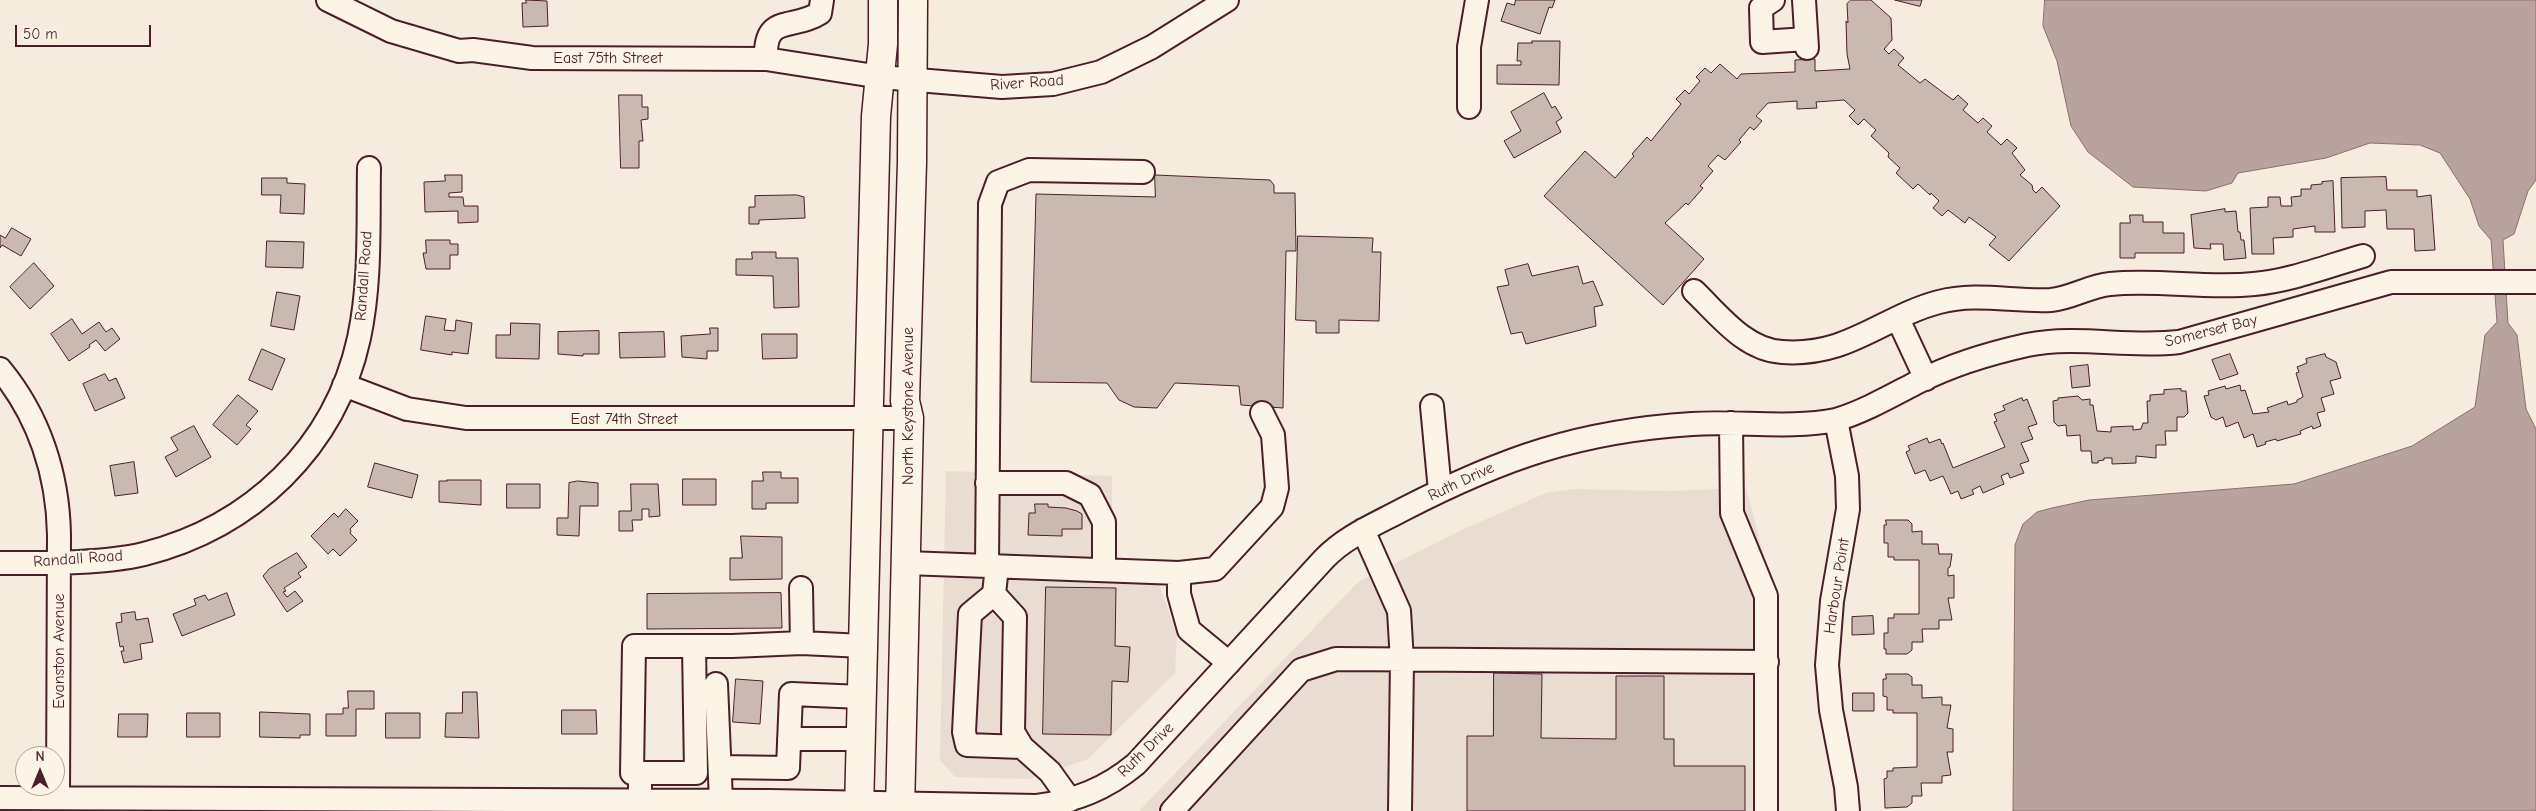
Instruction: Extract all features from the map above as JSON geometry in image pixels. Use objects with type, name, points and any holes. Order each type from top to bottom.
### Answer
[{"type":"main road","name":"North Keystone Avenue","points":[[883,0],[896,79],[905,401],[909,418],[900,807]]},
{"type":"main road","name":"North Keystone Avenue","points":[[859,806],[876,116],[896,79],[913,0]]},
{"type":"street","name":"East 75th Street","points":[[328,0],[391,31],[459,50],[474,50],[532,58],[766,59],[896,79]]},
{"type":"street","points":[[766,59],[767,38],[773,30],[779,26],[811,19],[820,13],[822,0]]},
{"type":"street","name":"River Road","points":[[896,79],[1002,87],[1068,81],[1122,63],[1198,8],[1228,0]]},
{"type":"street","points":[[1469,107],[1469,47],[1477,0]]},
{"type":"street","points":[[1773,0],[1761,8],[1762,42],[1806,43],[1804,0]]},
{"type":"street","name":"Randall Road","points":[[0,564],[142,554],[190,540],[228,521],[256,502],[287,473],[314,441],[344,385],[359,338],[365,303],[369,168]]},
{"type":"street","points":[[1070,804],[1050,772],[1022,747],[1012,732],[1015,617],[994,594],[987,483],[990,204],[998,182],[1029,170],[1143,172]]},
{"type":"street","points":[[1694,291],[1738,333],[1773,351],[1803,353],[1854,341],[1926,306],[1959,297],[2040,300],[2058,299],[2109,284],[2253,284],[2285,278],[2363,256]]},
{"type":"street","name":"Somerset Bay","points":[[1836,420],[1853,415],[1951,368],[2011,349],[2044,343],[2103,340],[2151,345],[2179,342],[2391,282],[2536,282]]},
{"type":"street","points":[[1892,322],[1919,382]]},
{"type":"street","name":"Evanston Avenue","points":[[0,368],[29,412],[46,452],[57,501],[59,561],[58,798]]},
{"type":"street","name":"East 74th Street","points":[[344,385],[408,409],[466,418],[909,418]]},
{"type":"street","points":[[1432,406],[1440,490]]},
{"type":"street","points":[[906,563],[1179,573],[1215,569],[1272,507],[1276,488],[1273,435],[1262,413]]},
{"type":"street","name":"Ruth Drive","points":[[1070,804],[1115,780],[1136,764],[1328,555],[1363,530],[1440,490],[1511,459],[1592,436],[1642,428],[1836,420]]},
{"type":"street","name":"Harbour Point","points":[[1836,420],[1848,476],[1848,509],[1832,600],[1827,665],[1832,718],[1845,779],[1848,811]]},
{"type":"street","points":[[1731,423],[1732,513],[1766,596],[1766,811]]},
{"type":"street","points":[[987,483],[1066,483],[1090,495],[1104,522],[1104,570]]},
{"type":"street","points":[[1363,530],[1399,611],[1402,661],[1400,811]]},
{"type":"street","points":[[1179,573],[1179,594],[1190,630],[1229,663]]},
{"type":"street","points":[[801,588],[802,643]]},
{"type":"street","points":[[994,594],[970,614],[964,732],[967,746],[1022,747]]},
{"type":"street","points":[[694,646],[696,773],[632,774],[634,646],[694,646],[742,646],[802,643],[863,646]]},
{"type":"street","points":[[1172,811],[1301,670],[1336,660],[1767,662]]},
{"type":"street","points":[[716,684],[721,801]]},
{"type":"street","points":[[776,804],[788,768],[791,694],[862,697]]},
{"type":"street","points":[[789,738],[861,739]]},
{"type":"street","points":[[720,767],[788,768]]},
{"type":"street","points":[[640,774],[640,806]]},
{"type":"street","points":[[0,798],[344,805],[640,806],[721,801],[900,807],[1070,804]]},
{"type":"shaded area","points":[[2045,0],[2536,0],[2536,180],[2528,191],[2514,234],[2503,240],[2508,323],[2517,335],[2526,409],[2536,429],[2536,811],[2013,811],[2015,545],[2023,524],[2037,512],[2089,500],[2294,484],[2412,446],[2475,407],[2485,335],[2497,322],[2491,240],[2479,226],[2470,199],[2440,153],[2420,145],[2370,143],[2326,158],[2238,173],[2232,183],[2206,191],[2133,187],[2088,152],[2071,126],[2057,61],[2043,26]]},
{"type":"shaded area","points":[[946,471],[1112,476],[1112,579],[1158,581],[1177,636],[1175,673],[1088,759],[1030,779],[955,777],[940,760]]},
{"type":"shaded area","points":[[1746,488],[1766,564],[1771,811],[1139,811],[1358,582],[1466,528],[1546,493],[1573,489],[1667,491]]},
{"type":"building","points":[[526,0],[547,1],[548,26],[523,27],[522,3],[526,3]]},
{"type":"building","points":[[1516,0],[1555,0],[1552,8],[1549,7],[1540,34],[1501,21],[1507,3],[1514,5]]},
{"type":"building","points":[[1851,0],[1871,0],[1891,18],[1892,40],[1884,49],[1889,54],[1894,49],[1904,58],[1898,65],[1920,83],[1925,79],[1953,100],[1958,95],[1968,104],[1963,110],[1978,123],[1983,118],[1992,126],[1987,132],[2001,145],[2007,139],[2017,148],[2012,153],[2025,170],[2020,175],[2032,185],[2033,190],[2036,193],[2042,187],[2060,206],[2009,261],[1989,245],[1996,237],[1969,217],[1965,223],[1948,210],[1942,216],[1933,208],[1939,201],[1931,193],[1930,195],[1918,184],[1913,189],[1896,173],[1900,168],[1888,157],[1889,153],[1871,136],[1876,130],[1864,119],[1858,125],[1849,116],[1855,110],[1844,100],[1816,102],[1817,108],[1797,109],[1797,101],[1768,103],[1756,116],[1762,121],[1754,130],[1750,127],[1739,140],[1741,142],[1725,160],[1718,155],[1708,166],[1713,171],[1700,186],[1703,188],[1688,205],[1686,203],[1665,223],[1704,259],[1663,305],[1544,196],[1585,151],[1615,178],[1647,137],[1651,141],[1681,104],[1676,99],[1685,90],[1689,94],[1700,81],[1696,77],[1705,68],[1711,73],[1720,64],[1737,79],[1741,74],[1795,72],[1795,60],[1815,59],[1815,71],[1850,69],[1847,54],[1846,21],[1848,23],[1847,4]]},
{"type":"building","points":[[1895,0],[1922,0],[1920,6]]},
{"type":"building","points":[[1532,41],[1560,41],[1559,85],[1497,84],[1497,65],[1521,65],[1521,61],[1517,61],[1518,43],[1532,43]]},
{"type":"building","points":[[1544,93],[1552,108],[1555,106],[1562,118],[1556,122],[1561,132],[1514,158],[1504,141],[1521,131],[1511,112]]},
{"type":"building","points":[[619,95],[642,95],[642,107],[648,107],[648,119],[641,120],[643,141],[639,141],[639,168],[621,168]]},
{"type":"building","points":[[445,175],[462,175],[462,192],[449,193],[449,197],[463,197],[464,206],[478,206],[478,222],[458,223],[458,211],[425,212],[424,182],[445,181]]},
{"type":"building","points":[[1155,175],[1270,180],[1274,185],[1274,193],[1295,193],[1296,251],[1286,251],[1283,408],[1241,405],[1239,386],[1175,383],[1157,408],[1134,407],[1119,400],[1107,383],[1031,382],[1036,194],[1155,197]]},
{"type":"building","points":[[2386,177],[2387,190],[2417,190],[2417,197],[2431,195],[2435,250],[2415,251],[2414,229],[2387,229],[2386,210],[2365,211],[2365,227],[2342,228],[2341,178]]},
{"type":"building","points":[[262,178],[287,178],[287,183],[305,184],[304,214],[280,213],[281,195],[262,195]]},
{"type":"building","points":[[2333,181],[2335,232],[2315,232],[2315,226],[2293,229],[2293,237],[2273,238],[2274,254],[2252,254],[2250,208],[2268,207],[2268,197],[2280,197],[2281,206],[2292,206],[2291,197],[2301,196],[2301,189],[2311,189],[2311,185]]},
{"type":"building","points":[[797,195],[804,197],[805,218],[759,220],[759,224],[749,224],[749,207],[755,207],[755,196]]},
{"type":"building","points":[[2225,209],[2225,212],[2236,211],[2238,232],[2240,232],[2241,240],[2244,240],[2246,258],[2224,260],[2223,244],[2210,244],[2211,249],[2194,248],[2191,215]]},
{"type":"building","points":[[2130,215],[2143,215],[2143,222],[2163,222],[2163,233],[2184,233],[2184,253],[2135,253],[2135,258],[2120,258],[2120,223],[2130,223]]},
{"type":"building","points":[[12,228],[31,239],[21,256],[2,245],[0,248],[0,235],[5,238]]},
{"type":"building","points":[[1298,236],[1373,238],[1372,252],[1381,252],[1379,321],[1339,320],[1339,333],[1316,333],[1316,321],[1296,320]]},
{"type":"building","points":[[426,240],[450,240],[450,244],[458,244],[458,255],[450,255],[450,269],[426,269],[423,253],[426,253]]},
{"type":"building","points":[[267,241],[304,242],[303,268],[266,267]]},
{"type":"building","points":[[752,252],[776,252],[776,258],[798,258],[799,307],[774,308],[773,276],[736,275],[736,259],[752,259]]},
{"type":"building","points":[[34,263],[54,286],[30,309],[10,287]]},
{"type":"building","points":[[1528,264],[1532,276],[1578,266],[1583,284],[1593,281],[1603,305],[1594,307],[1596,326],[1526,344],[1522,332],[1511,334],[1497,287],[1509,285],[1505,270]]},
{"type":"building","points":[[277,292],[300,296],[294,330],[271,326]]},
{"type":"building","points":[[426,316],[446,319],[444,330],[455,331],[456,320],[472,323],[468,354],[452,352],[452,355],[421,350]]},
{"type":"building","points":[[72,319],[82,334],[99,322],[106,332],[112,328],[120,339],[105,351],[96,340],[89,345],[90,347],[69,361],[51,334]]},
{"type":"building","points":[[511,323],[540,324],[539,359],[496,358],[496,335],[510,335]]},
{"type":"building","points":[[710,328],[718,328],[718,351],[707,351],[707,359],[682,357],[681,336],[710,334]]},
{"type":"building","points":[[599,331],[599,354],[583,354],[583,356],[558,354],[558,332]]},
{"type":"building","points":[[664,332],[665,357],[620,358],[619,333]]},
{"type":"building","points":[[762,334],[797,334],[797,358],[763,359]]},
{"type":"building","points":[[262,349],[285,359],[272,390],[249,380]]},
{"type":"building","points":[[2230,354],[2238,374],[2220,380],[2212,360]]},
{"type":"building","points":[[2325,354],[2326,357],[2336,362],[2341,378],[2330,381],[2334,394],[2321,398],[2325,411],[2317,413],[2321,426],[2313,429],[2312,426],[2300,431],[2301,434],[2277,441],[2276,439],[2265,442],[2266,444],[2257,447],[2253,434],[2244,438],[2238,422],[2226,427],[2223,417],[2216,420],[2211,417],[2204,396],[2209,395],[2208,391],[2225,386],[2226,389],[2240,385],[2241,391],[2245,390],[2253,414],[2269,412],[2267,408],[2287,401],[2288,405],[2297,402],[2297,400],[2303,397],[2296,373],[2299,372],[2297,367],[2307,363],[2306,359]]},
{"type":"building","points":[[2088,365],[2090,386],[2072,388],[2070,367]]},
{"type":"building","points":[[105,374],[109,381],[116,378],[125,398],[95,411],[83,384]]},
{"type":"building","points":[[2181,389],[2181,391],[2186,391],[2188,413],[2184,417],[2177,417],[2177,431],[2165,431],[2166,445],[2156,445],[2156,458],[2136,456],[2136,463],[2112,464],[2112,458],[2104,458],[2104,460],[2098,461],[2098,463],[2092,463],[2091,451],[2081,451],[2080,435],[2067,436],[2066,425],[2058,426],[2054,422],[2053,401],[2058,400],[2058,398],[2078,396],[2082,400],[2090,399],[2090,405],[2093,405],[2097,431],[2111,432],[2111,427],[2133,426],[2133,430],[2141,429],[2143,423],[2148,423],[2147,401],[2150,401],[2150,395],[2164,394],[2164,390]]},
{"type":"building","points":[[238,395],[258,411],[246,425],[251,429],[237,445],[213,425]]},
{"type":"building","points":[[2022,398],[2023,401],[2027,399],[2037,424],[2028,427],[2033,439],[2021,443],[2029,461],[2020,464],[2024,473],[2010,478],[2008,473],[2001,476],[2004,484],[1983,493],[1980,486],[1972,490],[1974,494],[1961,499],[1958,491],[1951,494],[1943,476],[1930,481],[1925,470],[1915,474],[1906,452],[1910,450],[1908,446],[1927,438],[1929,443],[1940,439],[1953,468],[2005,447],[1994,422],[1997,421],[1994,414],[2005,410],[2003,406]]},
{"type":"building","points":[[194,426],[211,457],[176,477],[165,457],[178,450],[171,438]]},
{"type":"building","points":[[134,462],[138,493],[115,496],[110,466]]},
{"type":"building","points":[[375,463],[418,475],[412,498],[368,487]]},
{"type":"building","points":[[763,472],[781,472],[781,478],[798,478],[798,503],[766,503],[766,509],[752,509],[752,481],[763,481]]},
{"type":"building","points":[[683,479],[716,479],[716,505],[683,505]]},
{"type":"building","points":[[481,480],[481,505],[439,502],[439,481]]},
{"type":"building","points":[[578,481],[598,483],[598,506],[580,506],[579,536],[557,535],[557,518],[568,518],[569,483]]},
{"type":"building","points":[[507,484],[540,484],[540,508],[507,508]]},
{"type":"building","points":[[631,484],[658,484],[660,516],[649,517],[649,509],[642,509],[642,520],[632,520],[633,531],[619,531],[619,511],[631,511]]},
{"type":"building","points":[[1035,504],[1048,504],[1048,507],[1077,511],[1082,514],[1082,529],[1062,529],[1062,536],[1028,535],[1029,513],[1035,513]]},
{"type":"building","points":[[346,509],[358,521],[350,529],[350,533],[357,540],[340,556],[333,549],[328,554],[311,536],[334,513],[338,517]]},
{"type":"building","points":[[1886,520],[1908,520],[1912,524],[1912,532],[1922,531],[1922,544],[1938,544],[1939,554],[1952,554],[1948,576],[1954,575],[1954,598],[1948,598],[1952,620],[1939,620],[1939,629],[1922,629],[1923,642],[1912,642],[1912,650],[1907,654],[1886,654],[1886,649],[1884,649],[1884,633],[1888,633],[1888,618],[1894,618],[1894,614],[1919,614],[1919,560],[1894,560],[1894,557],[1888,557],[1888,543],[1884,543],[1884,525],[1886,525]]},
{"type":"building","points":[[741,536],[782,537],[782,579],[730,580],[730,558],[742,558]]},
{"type":"building","points":[[297,553],[307,567],[298,573],[301,577],[284,588],[286,591],[283,592],[287,597],[295,591],[303,601],[287,612],[263,576],[269,569]]},
{"type":"building","points":[[1046,587],[1116,588],[1115,646],[1130,647],[1128,682],[1112,681],[1111,735],[1043,734]]},
{"type":"building","points":[[227,593],[235,615],[182,636],[173,614],[196,605],[194,599],[205,595],[208,600]]},
{"type":"building","points":[[781,593],[782,628],[647,629],[647,594]]},
{"type":"building","points":[[135,612],[136,620],[148,618],[153,642],[140,644],[142,659],[124,663],[121,651],[124,651],[123,646],[120,647],[116,623],[122,622],[121,614]]},
{"type":"building","points":[[1873,616],[1874,634],[1852,635],[1852,617]]},
{"type":"building","points":[[1494,673],[1542,674],[1541,738],[1616,739],[1616,676],[1664,676],[1664,739],[1674,739],[1674,766],[1745,766],[1745,811],[1467,811],[1467,736],[1493,736]]},
{"type":"building","points":[[1886,674],[1908,674],[1912,677],[1912,685],[1922,685],[1922,698],[1942,697],[1942,705],[1951,705],[1947,728],[1953,729],[1953,752],[1947,752],[1951,775],[1942,776],[1942,783],[1921,783],[1922,796],[1912,796],[1912,803],[1907,807],[1885,808],[1884,779],[1887,778],[1887,771],[1893,771],[1893,768],[1917,767],[1917,713],[1893,713],[1893,710],[1887,710],[1887,697],[1883,696],[1883,679],[1886,679]]},
{"type":"building","points":[[736,679],[763,681],[760,724],[733,722]]},
{"type":"building","points":[[348,691],[374,691],[374,709],[356,709],[356,736],[326,736],[326,714],[343,714],[343,708],[348,708]]},
{"type":"building","points":[[463,692],[477,692],[479,738],[445,737],[446,713],[462,713]]},
{"type":"building","points":[[1853,693],[1874,693],[1874,711],[1853,711]]},
{"type":"building","points":[[562,710],[596,710],[597,734],[562,734]]},
{"type":"building","points":[[260,712],[310,714],[310,735],[300,735],[300,738],[260,737]]},
{"type":"building","points":[[187,713],[220,713],[220,737],[187,737]]},
{"type":"building","points":[[386,713],[420,713],[420,738],[386,738]]},
{"type":"building","points":[[119,714],[148,714],[147,737],[118,737]]}]
